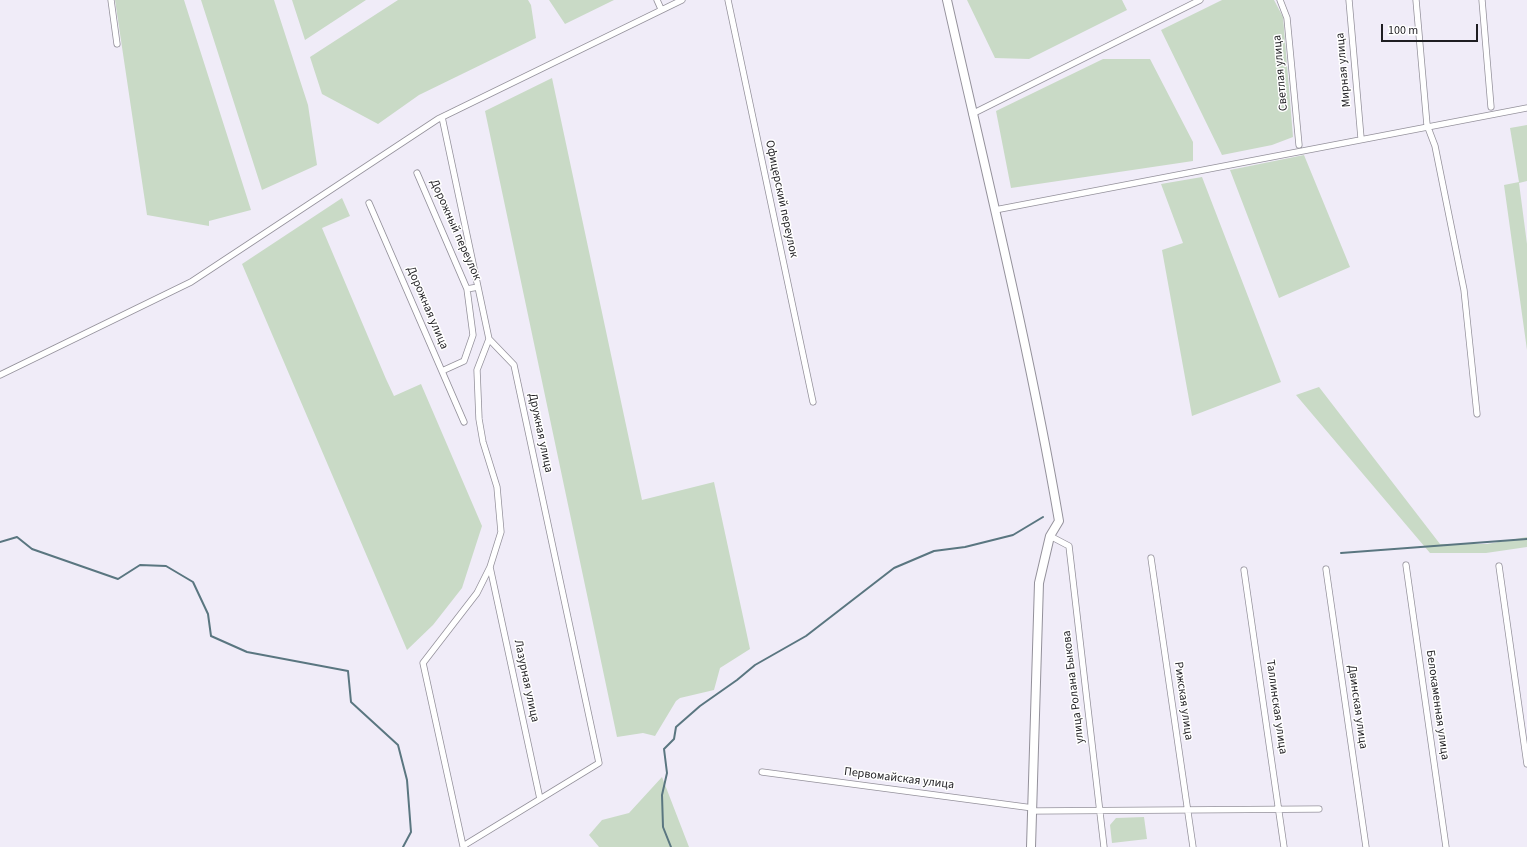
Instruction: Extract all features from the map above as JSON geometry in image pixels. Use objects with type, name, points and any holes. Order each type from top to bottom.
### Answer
[{"type":"street","points":[[110,0],[117,44]]},
{"type":"street","points":[[657,0],[661,9]]},
{"type":"street","points":[[0,375],[191,282],[442,117],[682,0]]},
{"type":"street","name":"Офицерский переулок","points":[[728,0],[813,402]]},
{"type":"street","points":[[947,0],[1043,430],[1059,521],[1050,536],[1039,583],[1031,847]]},
{"type":"street","points":[[972,114],[1200,0]]},
{"type":"street","name":"Светлая улица","points":[[1280,0],[1287,18],[1299,145]]},
{"type":"street","name":"Мирная улица","points":[[1349,0],[1361,138]]},
{"type":"street","points":[[1416,0],[1427,125],[1436,146],[1464,290],[1477,414]]},
{"type":"street","points":[[1482,0],[1491,108]]},
{"type":"street","points":[[995,210],[1527,108]]},
{"type":"street","points":[[442,117],[488,340],[477,370],[479,419],[483,442],[496,487],[501,532],[490,567]]},
{"type":"street","name":"Дорожный переулок","points":[[417,173],[468,289],[478,287]]},
{"type":"street","name":"Дорожная улица","points":[[369,203],[464,422]]},
{"type":"street","points":[[442,371],[464,361],[473,335],[468,289]]},
{"type":"street","name":"Дружная улица","points":[[488,340],[514,365],[599,763],[463,846],[423,663],[477,593],[490,567]]},
{"type":"street","name":"улица Ролана Быкова","points":[[1050,536],[1069,546],[1104,847]]},
{"type":"street","name":"Рижская улица","points":[[1151,558],[1193,847]]},
{"type":"street","name":"Белокаменная улица","points":[[1406,565],[1446,847]]},
{"type":"street","points":[[1499,566],[1527,764]]},
{"type":"street","name":"Лазурная улица","points":[[490,567],[540,799]]},
{"type":"street","name":"Двинская улица","points":[[1326,569],[1366,847]]},
{"type":"street","name":"Таллинская улица","points":[[1244,570],[1284,847]]},
{"type":"street","name":"Первомайская улица","points":[[762,772],[1033,809],[1100,811],[1319,809]]},
{"type":"green space","points":[[115,0],[184,0],[251,210],[209,221],[209,226],[147,215]]},
{"type":"green space","points":[[201,0],[274,0],[308,105],[317,165],[262,190]]},
{"type":"green space","points":[[292,0],[366,0],[305,40]]},
{"type":"green space","points":[[398,0],[528,0],[531,5],[536,38],[419,95],[378,124],[322,94],[310,57]]},
{"type":"green space","points":[[549,0],[614,0],[565,24]]},
{"type":"green space","points":[[967,0],[1122,0],[1127,10],[1029,59],[995,58]]},
{"type":"green space","points":[[1222,0],[1274,0],[1283,17],[1293,137],[1272,145],[1222,155],[1161,30]]},
{"type":"green space","points":[[1103,59],[1150,59],[1193,142],[1193,161],[1011,188],[996,111]]},
{"type":"green space","points":[[552,78],[642,500],[714,482],[750,649],[720,668],[714,690],[680,698],[676,701],[655,736],[643,733],[617,737],[485,111]]},
{"type":"green space","points":[[1527,125],[1527,181],[1519,183],[1527,244],[1527,350],[1504,185],[1519,182],[1510,128]]},
{"type":"green space","points":[[1304,155],[1350,267],[1279,298],[1230,170]]},
{"type":"green space","points":[[1202,177],[1281,382],[1192,416],[1162,250],[1183,243],[1161,184]]},
{"type":"green space","points":[[342,198],[350,216],[322,228],[386,379],[394,396],[421,384],[482,526],[462,588],[433,625],[407,650],[242,264]]},
{"type":"green space","points":[[1319,387],[1440,544],[1487,544],[1527,537],[1527,547],[1486,553],[1430,553],[1296,395]]},
{"type":"green space","points":[[662,777],[689,847],[599,847],[589,835],[602,820],[629,813]]},
{"type":"green space","points":[[1144,817],[1147,839],[1112,843],[1110,825],[1116,818]]},
{"type":"waterway","points":[[671,847],[663,827],[662,795],[667,773],[664,749],[674,739],[676,727],[700,706],[737,680],[755,665],[806,636],[894,568],[934,551],[965,547],[1013,535],[1043,517]]},
{"type":"waterway","points":[[0,542],[17,537],[32,549],[118,579],[140,565],[166,566],[193,582],[208,614],[211,636],[247,652],[348,671],[351,702],[398,745],[407,780],[411,832],[403,847]]},
{"type":"waterway","points":[[1341,553],[1527,539]]}]
